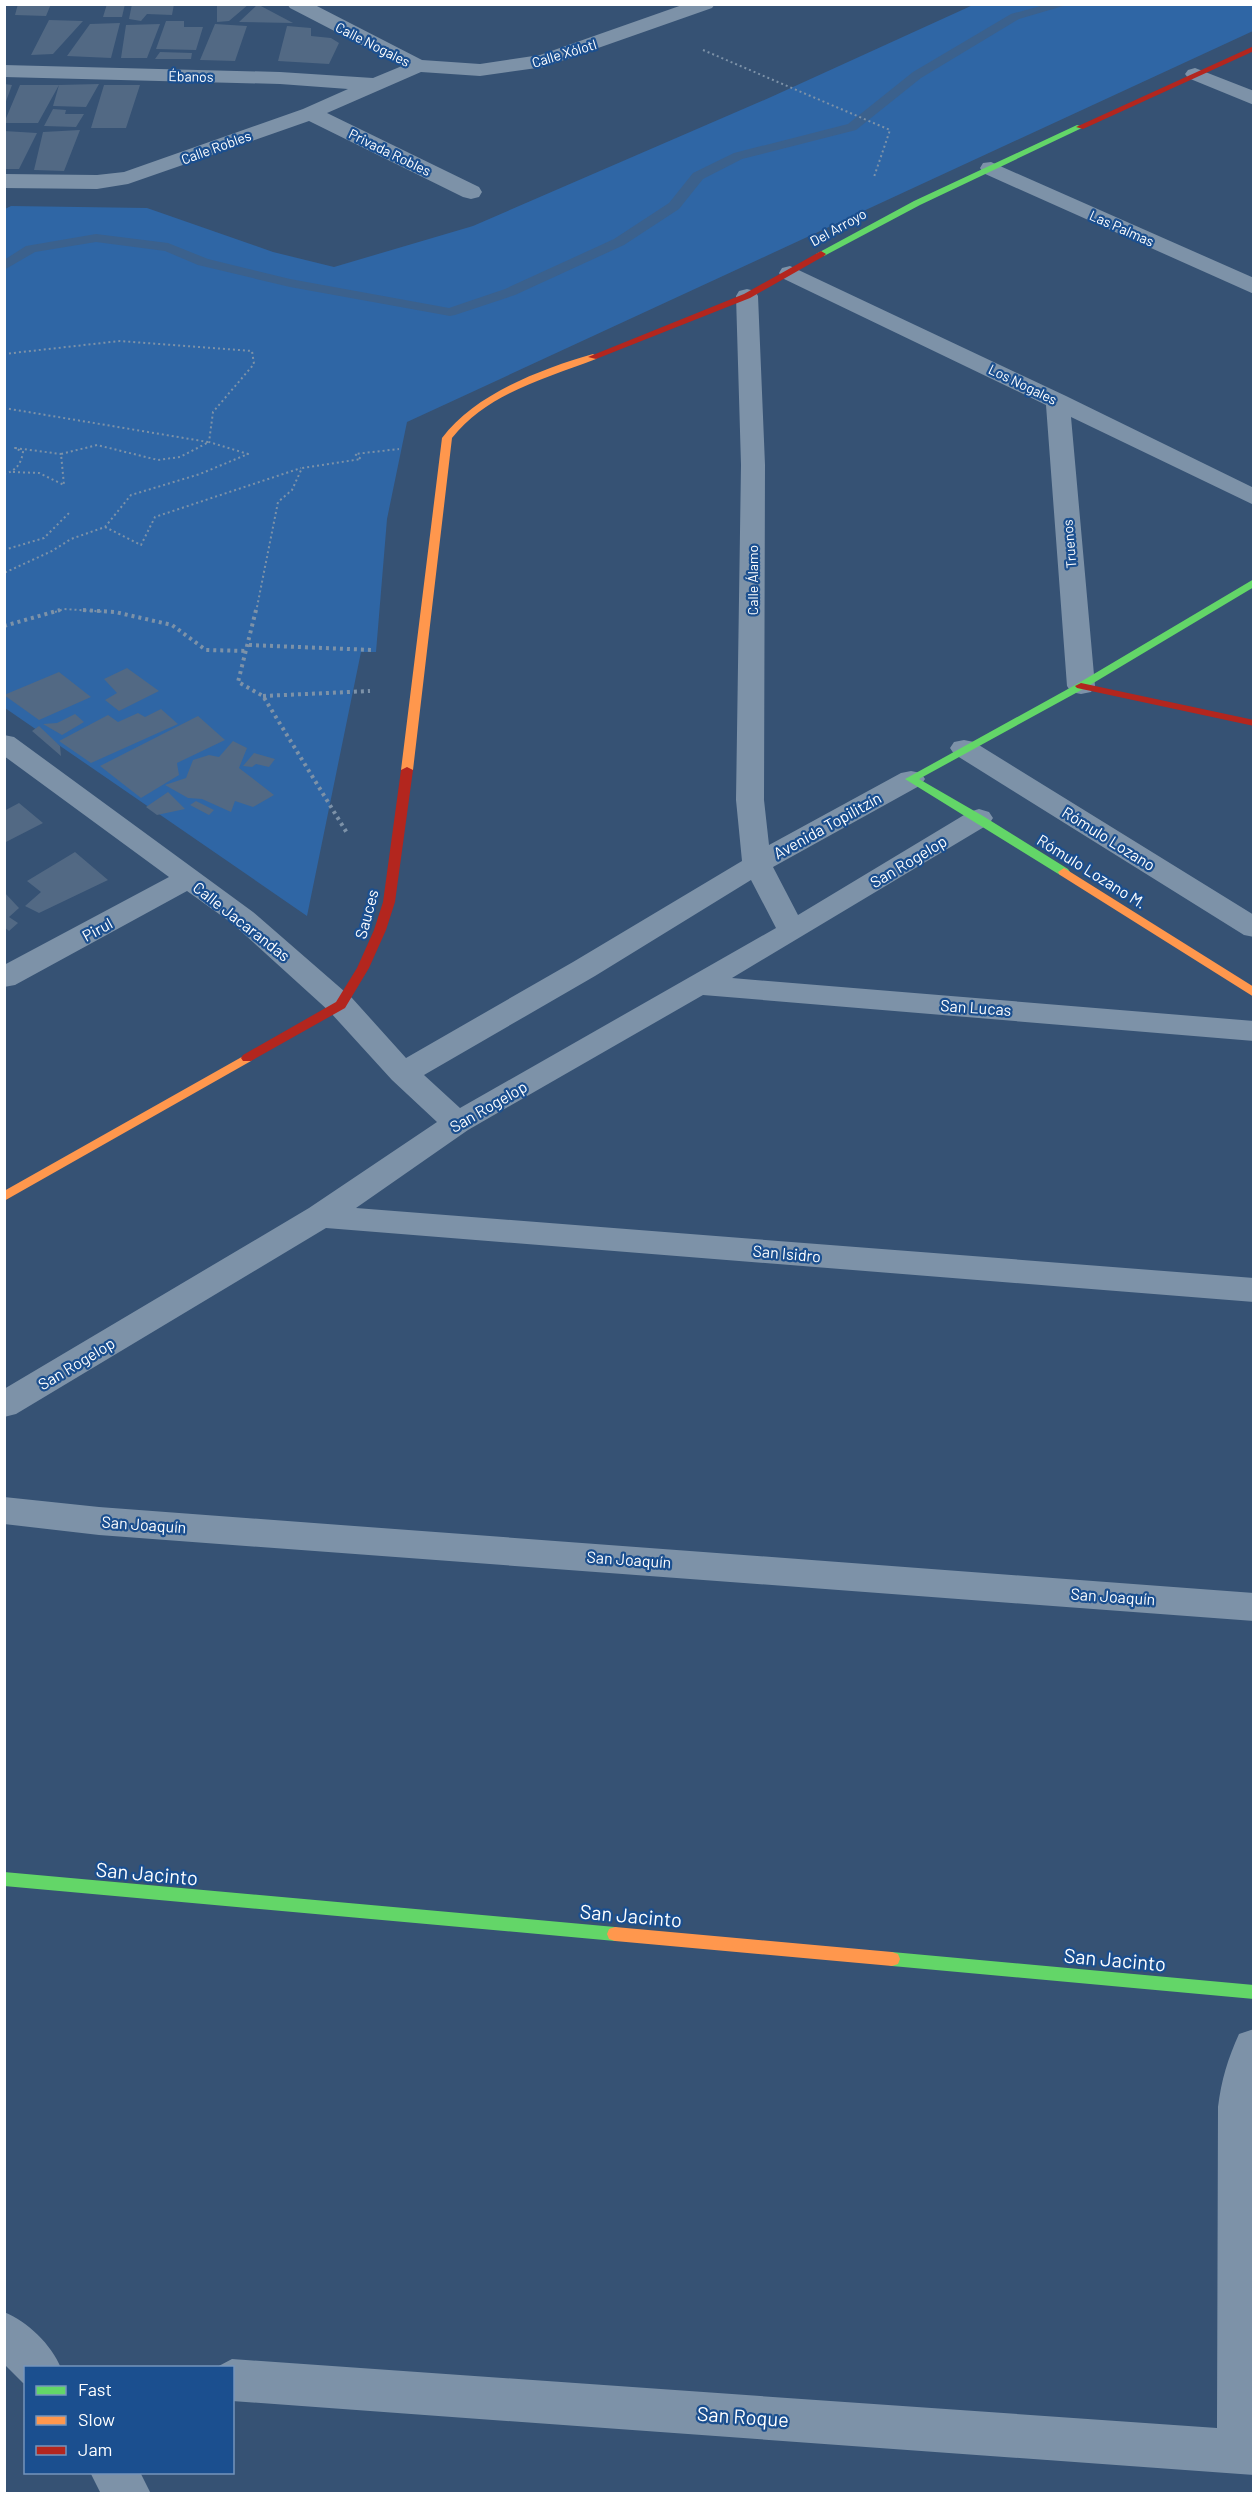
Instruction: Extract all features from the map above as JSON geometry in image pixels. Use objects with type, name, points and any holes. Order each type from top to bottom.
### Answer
[{"type":"street","name":"Calle Nogales","points":[[297,4],[417,66]]},
{"type":"street","points":[[654,4],[677,15]]},
{"type":"street","name":"Calle Xólotl","points":[[417,66],[480,70],[544,61],[705,4]]},
{"type":"street","name":"Del Arroyo","points":[[447,438],[457,422],[488,399],[747,296],[854,235],[991,168],[1254,48]]},
{"type":"street","name":"Calle Robles","points":[[4,180],[97,182],[128,178],[310,113],[417,66]]},
{"type":"street","name":"Ébanos","points":[[4,71],[280,78],[377,84]]},
{"type":"street","points":[[1195,74],[1254,99]]},
{"type":"street","name":"Privada Robles","points":[[310,113],[471,192]]},
{"type":"street","name":"Las Palmas","points":[[991,168],[1254,287]]},
{"type":"street","name":"Los Nogales","points":[[790,273],[1254,498]]},
{"type":"street","name":"Calle Álamo","points":[[747,296],[753,465],[750,800],[757,864]]},
{"type":"street","name":"Truenos","points":[[1058,401],[1081,686]]},
{"type":"street","name":"Sauces","points":[[4,1197],[341,1005],[373,952],[382,931],[389,902],[419,688],[447,438]]},
{"type":"street","name":"Avenida Topilitzín","points":[[403,1073],[584,969],[757,864],[964,748],[1081,686],[1254,582]]},
{"type":"street","points":[[1081,686],[1254,723]]},
{"type":"street","name":"Calle Jacarandas","points":[[4,743],[243,918],[341,1005],[403,1073],[457,1123]]},
{"type":"street","name":"Rómulo Lozano","points":[[964,748],[1254,928]]},
{"type":"street","name":"Rómulo Lozano M.","points":[[911,779],[979,818],[1254,993]]},
{"type":"street","name":"San Rogelop","points":[[4,1405],[321,1216],[457,1123],[699,986],[979,818]]},
{"type":"street","points":[[757,864],[792,931]]},
{"type":"street","name":"Pirul","points":[[4,978],[188,879]]},
{"type":"street","name":"San Lucas","points":[[699,986],[1254,1031]]},
{"type":"street","name":"San Isidro","points":[[321,1216],[1254,1290]]},
{"type":"street","name":"San Joaquín","points":[[4,1510],[89,1520],[1254,1607]]},
{"type":"street","name":"San Jacinto","points":[[4,1880],[1254,1992]]},
{"type":"street","points":[[1247,2452],[1237,2117],[1248,2057],[1254,2047]]},
{"type":"street","points":[[4,2333],[42,2366]]},
{"type":"street","name":"San Roque","points":[[234,2380],[1247,2452]]},
{"type":"street","points":[[114,2474],[128,2493]]},
{"type":"path","points":[[647,26],[890,130]]},
{"type":"path","points":[[4,354],[120,341],[252,351],[254,364],[213,412],[209,442]]},
{"type":"path","points":[[4,408],[209,442],[248,454],[200,474],[131,495],[105,527],[71,539],[52,551],[4,573]]},
{"type":"path","points":[[105,527],[141,545],[155,517],[302,468],[362,459],[356,454],[388,451],[447,438]]},
{"type":"path","points":[[13,472],[23,462],[23,452],[15,448],[61,454],[97,445],[158,460],[180,457],[209,442]]},
{"type":"path","points":[[4,474],[39,473],[64,485],[61,454]]},
{"type":"path","points":[[302,468],[292,490],[278,502],[249,645],[238,682],[263,696],[389,902]]},
{"type":"path","points":[[4,550],[44,538],[69,512]]},
{"type":"path","points":[[4,626],[64,609],[115,612],[172,625],[206,650],[247,651]]},
{"type":"path","points":[[249,645],[373,650]]},
{"type":"path","points":[[263,696],[419,688]]},
{"type":"shaded area","points":[[973,5],[1253,5],[1253,31],[407,422],[387,519],[376,652],[361,652],[307,916],[5,708],[5,209],[11,206],[147,208],[273,252],[334,267],[473,226],[771,97]]},
{"type":"building","points":[[18,4],[51,4],[46,16],[15,15]]},
{"type":"building","points":[[107,4],[125,4],[122,17],[103,17]]},
{"type":"building","points":[[132,4],[174,4],[172,15],[147,14],[141,21],[129,19]]},
{"type":"building","points":[[217,4],[249,4],[229,21],[217,22]]},
{"type":"building","points":[[259,5],[293,23],[239,22]]},
{"type":"building","points":[[49,20],[83,21],[53,54],[31,55]]},
{"type":"building","points":[[166,21],[184,21],[184,27],[203,27],[196,50],[156,49]]},
{"type":"building","points":[[120,23],[111,58],[67,56],[90,24]]},
{"type":"building","points":[[160,24],[147,58],[121,58],[126,25]]},
{"type":"building","points":[[215,24],[247,26],[235,61],[200,60]]},
{"type":"building","points":[[287,26],[311,28],[311,36],[331,38],[339,43],[329,64],[278,61]]},
{"type":"building","points":[[160,52],[192,53],[191,59],[155,59]]},
{"type":"building","points":[[4,84],[12,85],[5,104],[4,104]]},
{"type":"building","points":[[99,84],[86,107],[53,106],[59,85]]},
{"type":"building","points":[[20,85],[59,85],[38,123],[4,123]]},
{"type":"building","points":[[104,85],[140,85],[126,128],[91,128]]},
{"type":"building","points":[[53,109],[66,110],[65,114],[84,114],[76,127],[44,126]]},
{"type":"building","points":[[80,130],[64,171],[34,170],[43,132]]},
{"type":"building","points":[[4,131],[37,133],[19,169],[4,169]]},
{"type":"building","points":[[127,668],[159,691],[119,711],[105,700],[117,693],[104,679]]},
{"type":"building","points":[[59,672],[91,697],[39,720],[4,695]]},
{"type":"building","points":[[161,709],[178,724],[91,763],[59,741],[108,715],[118,722],[138,713],[145,717]]},
{"type":"building","points":[[75,714],[84,722],[62,735],[43,724],[57,723]]},
{"type":"building","points":[[198,716],[225,740],[177,763],[179,775],[141,798],[100,766]]},
{"type":"building","points":[[39,726],[60,746],[61,756],[32,731]]},
{"type":"building","points":[[233,741],[247,748],[239,768],[274,795],[253,807],[235,801],[231,812],[202,799],[188,798],[165,785],[186,778],[193,760],[209,755],[219,757]]},
{"type":"building","points":[[254,753],[275,759],[269,767],[256,764],[252,767],[243,766]]},
{"type":"building","points":[[168,792],[185,809],[157,815],[146,807]]},
{"type":"building","points":[[196,801],[214,810],[209,815],[190,805]]},
{"type":"building","points":[[19,803],[43,823],[4,843],[4,811]]},
{"type":"building","points":[[75,852],[108,880],[39,913],[25,906],[41,892],[27,881]]},
{"type":"building","points":[[4,892],[19,908],[9,917],[18,923],[9,931],[4,927]]},
{"type":"waterway","points":[[4,266],[31,249],[96,238],[168,247],[203,262],[290,283],[450,312],[510,292],[619,242],[674,206],[698,176],[738,156],[852,127],[917,75],[1015,16],[1064,4]]},
{"type":"traffic: fast","points":[[821,254],[917,203],[1080,127]]},
{"type":"traffic: fast","points":[[1064,872],[979,818],[911,779],[1081,686],[1254,582]]},
{"type":"traffic: fast","points":[[4,1879],[615,1934]]},
{"type":"traffic: fast","points":[[892,1959],[1254,1992]]},
{"type":"traffic: slow","points":[[407,770],[447,438],[460,422],[493,397],[533,379],[593,357]]},
{"type":"traffic: slow","points":[[1064,872],[1254,993]]},
{"type":"traffic: slow","points":[[4,1197],[247,1058]]},
{"type":"traffic: slow","points":[[615,1934],[892,1959]]},
{"type":"traffic: jam","points":[[1080,127],[1254,48]]},
{"type":"traffic: jam","points":[[593,357],[747,296],[821,254]]},
{"type":"traffic: jam","points":[[1081,686],[1254,723]]},
{"type":"traffic: jam","points":[[247,1058],[341,1005],[363,968],[380,930],[389,902],[407,770]]}]
